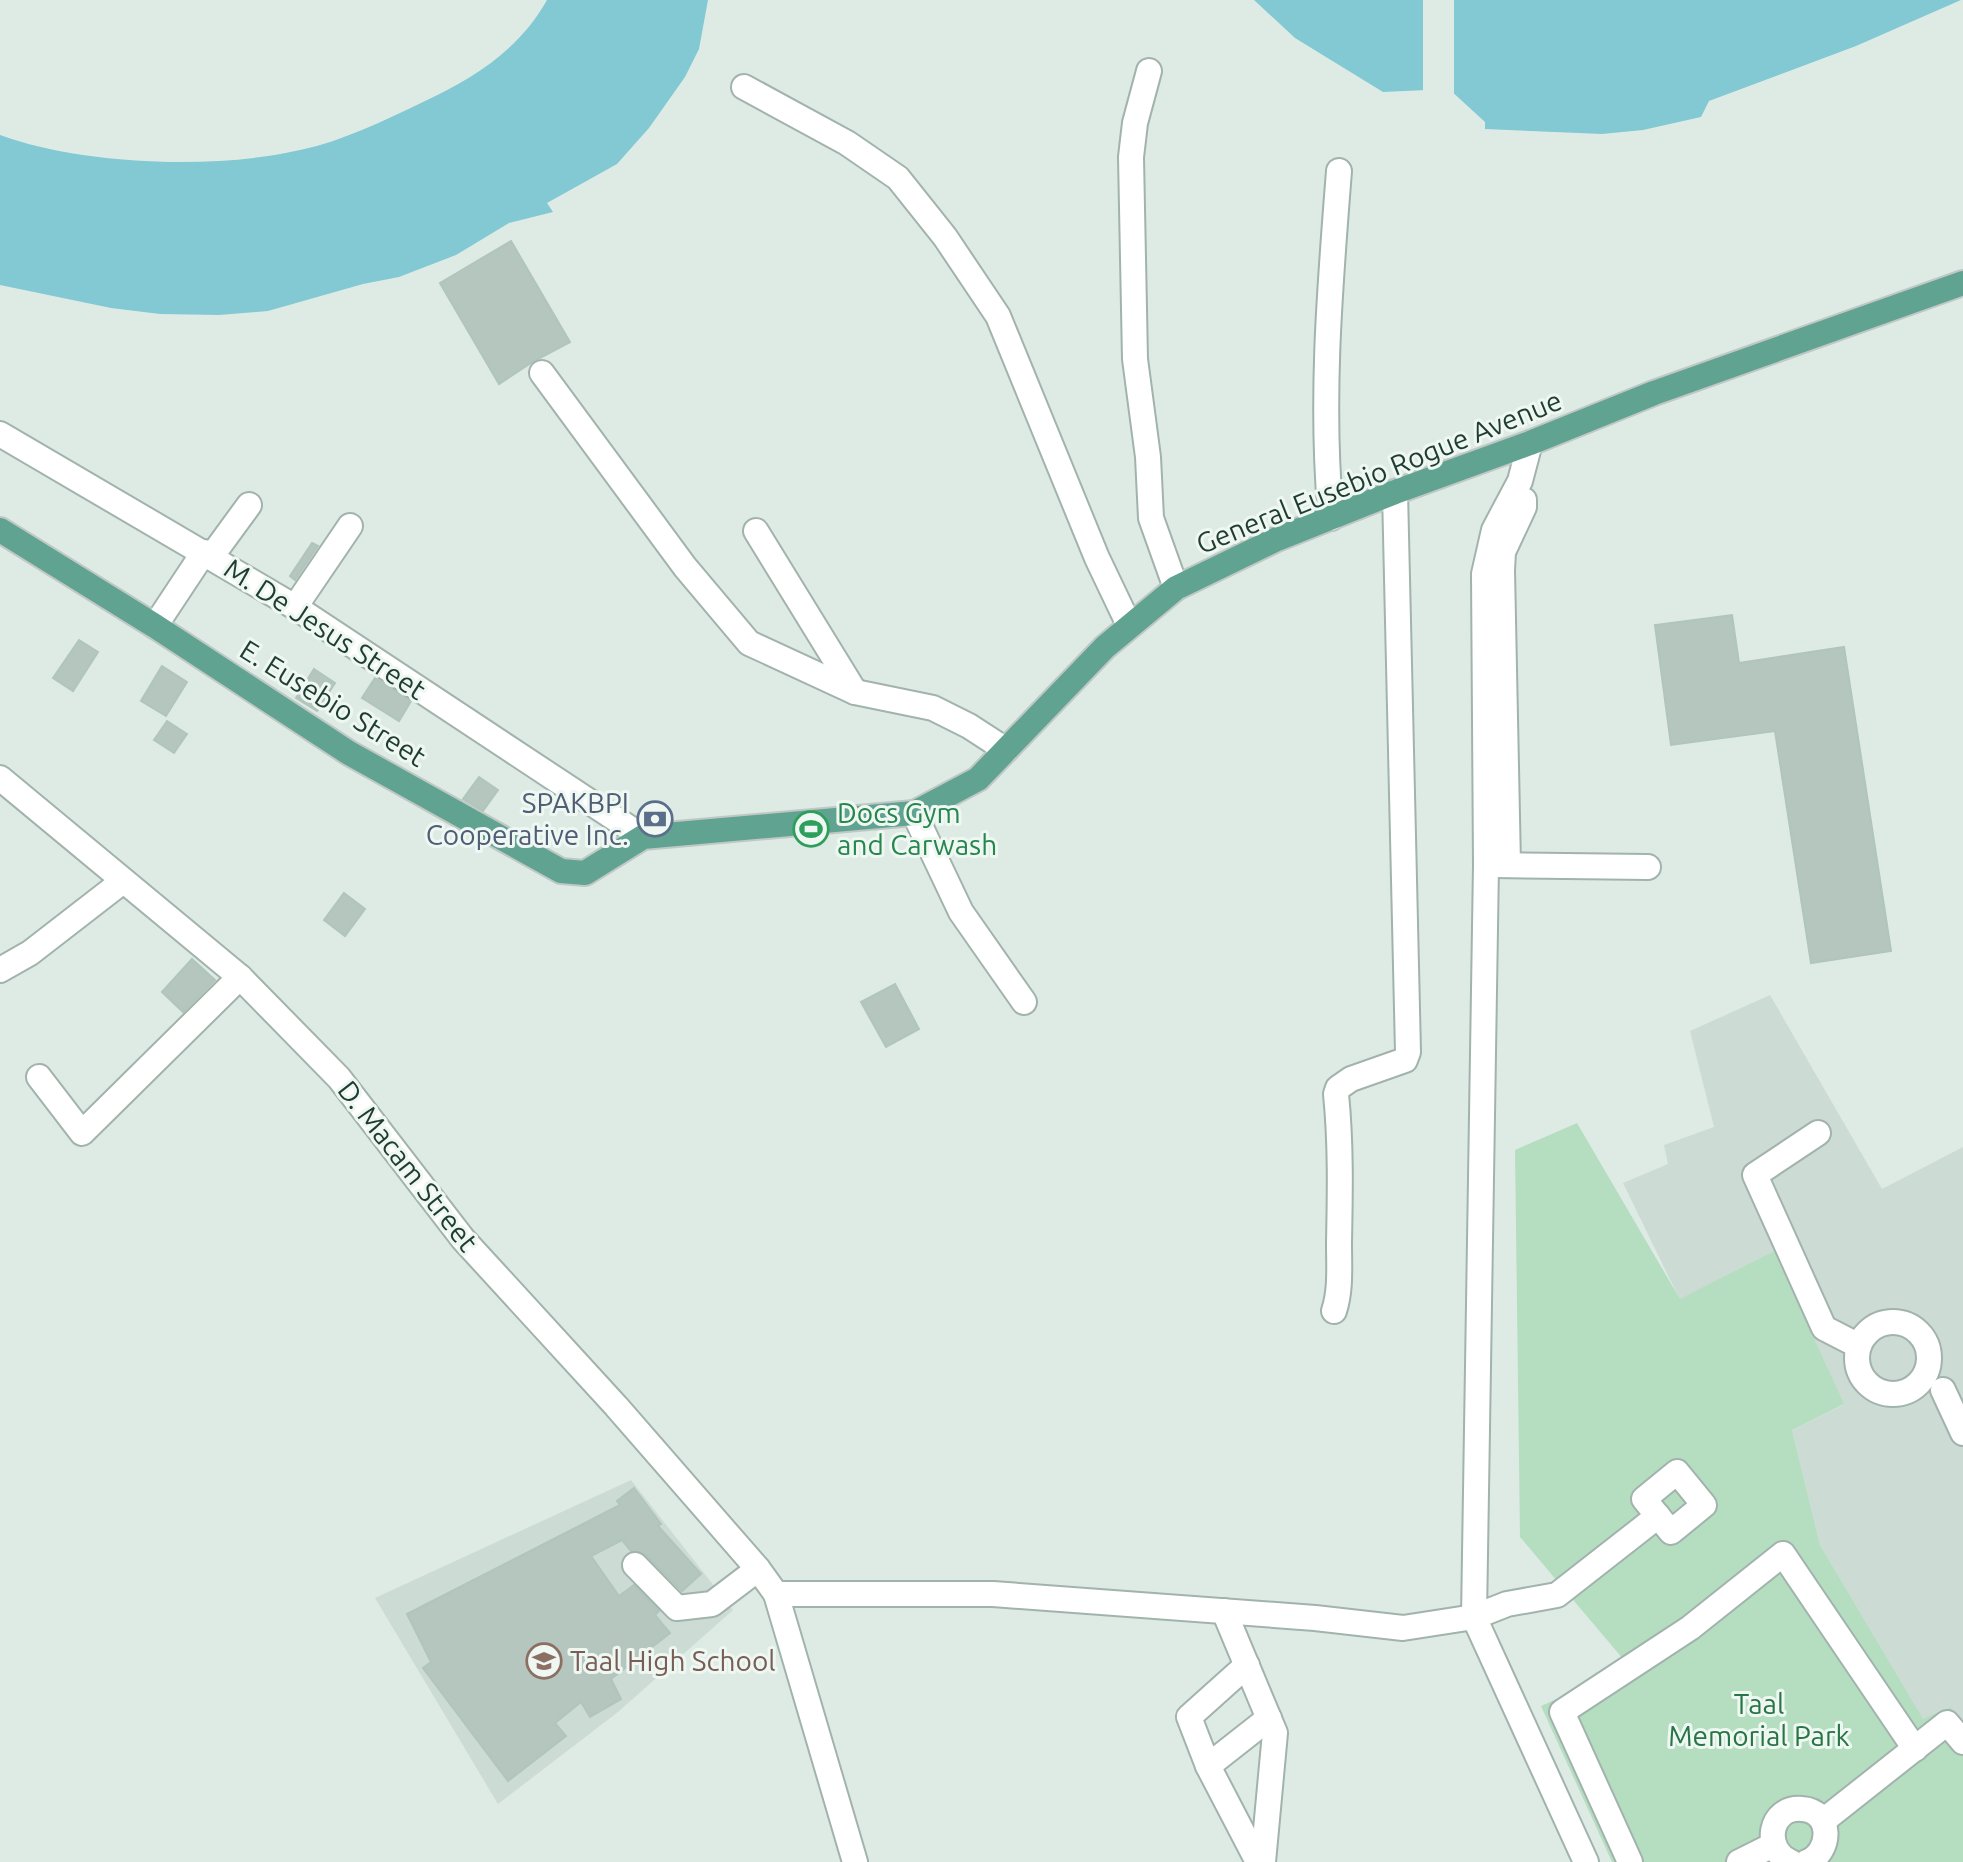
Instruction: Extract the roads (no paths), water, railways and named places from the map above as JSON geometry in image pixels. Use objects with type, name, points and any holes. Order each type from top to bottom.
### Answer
[{"type":"main road","name":"General Eusebio Rogue Avenue","points":[[643,837],[914,813],[978,779],[1129,625],[1176,588],[1277,539],[1395,492],[1682,383],[1963,283]]},
{"type":"main road","name":"E. Eusebio Street","points":[[0,530],[155,626],[349,753],[561,871],[585,873],[643,837]]},
{"type":"street","points":[[1149,71],[1135,123],[1131,157],[1135,359],[1148,457],[1151,518],[1176,588]]},
{"type":"street","points":[[744,87],[847,143],[898,178],[945,237],[998,316],[1097,558],[1129,625]]},
{"type":"street","points":[[1331,518],[1326,469],[1330,293],[1339,171]]},
{"type":"street","points":[[542,373],[685,567],[749,643],[855,692],[933,708],[1006,750]]},
{"type":"street","name":"M. De Jesus Street","points":[[0,434],[295,607],[643,837]]},
{"type":"street","points":[[1530,443],[1520,481],[1494,530],[1484,574],[1497,865],[1474,1617],[1586,1862]]},
{"type":"street","points":[[1334,1311],[1338,1298],[1340,1230],[1340,1134],[1336,1094],[1338,1088],[1351,1079],[1405,1060],[1408,1052],[1395,492]]},
{"type":"street","points":[[155,626],[207,554],[249,505]]},
{"type":"street","points":[[295,607],[350,526]]},
{"type":"street","points":[[756,531],[855,692]]},
{"type":"street","name":"D. Macam Street","points":[[0,778],[240,977],[339,1078],[463,1239],[616,1406],[758,1569],[776,1594],[855,1862]]},
{"type":"street","points":[[914,813],[961,912],[1024,1002]]},
{"type":"street","points":[[1497,865],[1648,867]]},
{"type":"street","points":[[0,970],[30,953],[123,881]]},
{"type":"street","points":[[39,1077],[82,1133],[240,977]]},
{"type":"street","points":[[1818,1133],[1755,1175],[1824,1328],[1859,1346]]},
{"type":"street","points":[[1894,1322],[1905,1324],[1923,1338],[1929,1360],[1926,1371],[1912,1388],[1891,1393],[1880,1391],[1871,1386],[1858,1368],[1859,1346],[1872,1328],[1894,1322]]},
{"type":"street","points":[[1926,1371],[1953,1387],[1963,1433]]},
{"type":"street","points":[[776,1594],[993,1594],[1403,1628],[1474,1617],[1507,1604],[1557,1595],[1658,1516]]},
{"type":"street","points":[[1630,1862],[1562,1712],[1690,1628],[1783,1554],[1915,1749]]},
{"type":"street","points":[[635,1565],[677,1608],[712,1604],[758,1569]]},
{"type":"street","points":[[1224,1611],[1275,1733],[1260,1862]]},
{"type":"street","points":[[1247,1665],[1189,1717],[1208,1766],[1260,1862]]},
{"type":"street","points":[[1208,1766],[1269,1718]]},
{"type":"street","points":[[1823,1821],[1947,1723],[1963,1742]]},
{"type":"street","points":[[1791,1862],[1778,1853],[1772,1836],[1777,1819],[1791,1809],[1809,1810],[1823,1821],[1827,1839],[1824,1848],[1819,1856],[1807,1862]]},
{"type":"street","points":[[1739,1862],[1773,1845]]},
{"type":"water","points":[[547,0],[708,0],[699,49],[685,77],[649,128],[617,164],[547,203],[553,212],[509,223],[456,255],[399,277],[268,311],[219,315],[160,314],[111,308],[0,285],[0,135],[69,153],[148,161],[228,160],[300,150],[378,123],[442,93],[477,72],[523,34]]},
{"type":"water","points":[[1254,0],[1961,0],[1856,46],[1709,101],[1701,117],[1643,130],[1602,134],[1485,129],[1485,122],[1449,89],[1383,92],[1295,38]]},
{"type":"place","name":"SPAKBPI Cooperative Inc.","points":[[655,819]]},
{"type":"place","name":"Docs Gym and Carwash","points":[[811,829]]},
{"type":"place","name":"Taal High School","points":[[544,1661]]},
{"type":"park label","name":"Taal Memorial Park","points":[[1759,1720]]}]
